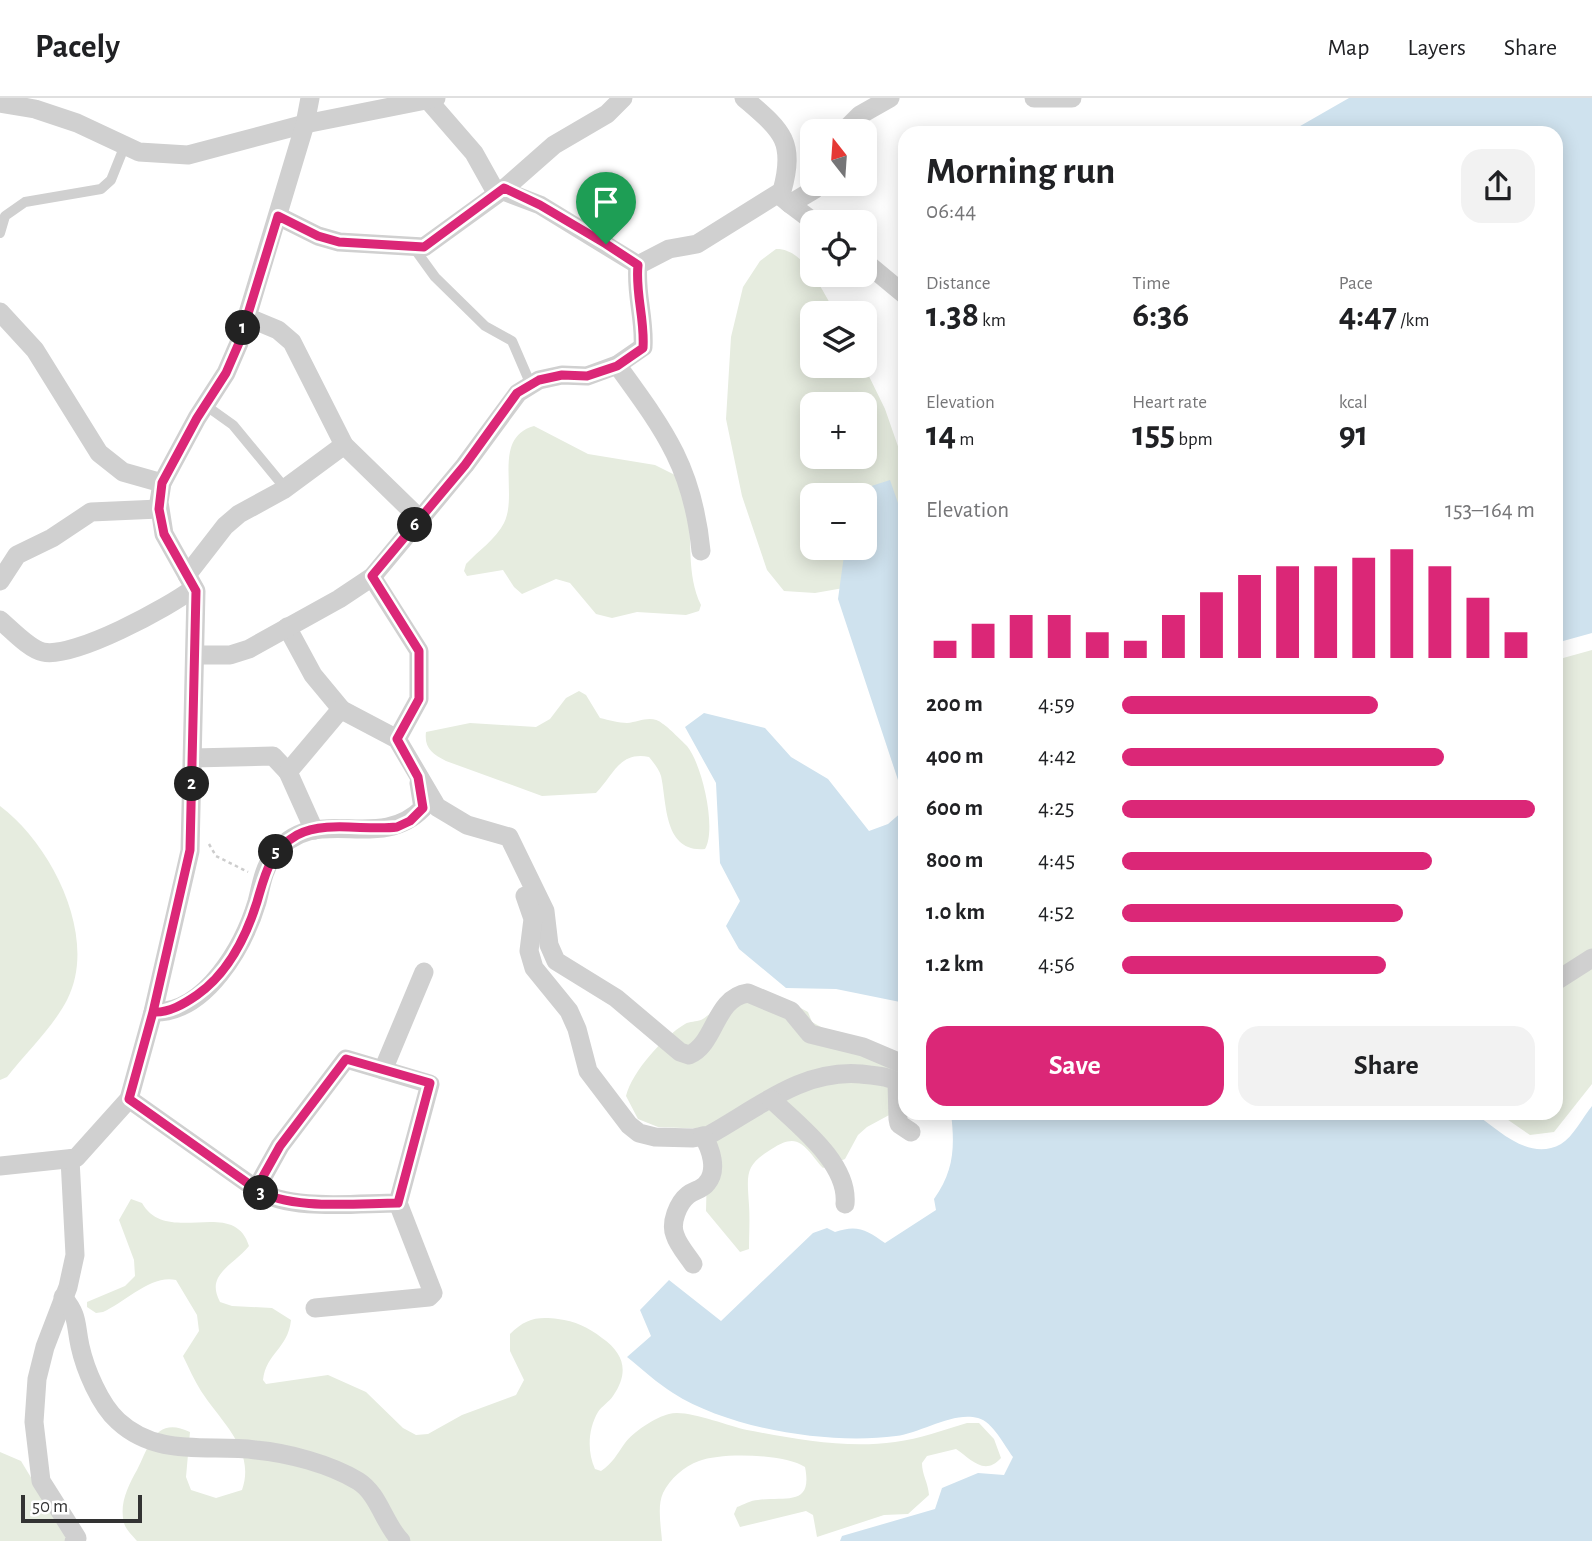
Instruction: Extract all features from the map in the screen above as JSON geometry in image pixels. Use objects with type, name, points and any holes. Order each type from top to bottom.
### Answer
[{"type":"street","points":[[0,1166],[76,1158],[129,1099],[153,1012],[190,850],[195,655],[191,581],[164,534],[159,509],[162,483],[226,373],[247,317],[278,216],[310,98]]},
{"type":"street","points":[[278,216],[318,236],[339,242],[424,247],[504,188],[554,145],[607,114],[622,98]]},
{"type":"street","points":[[744,98],[776,126],[786,143],[789,165],[782,191],[784,199],[800,211]]},
{"type":"street","points":[[856,119],[890,98]]},
{"type":"street","points":[[1034,98],[1072,98]]},
{"type":"street","points":[[0,103],[35,109],[77,122],[139,152],[188,155],[305,124],[432,99],[474,153],[493,187],[504,188],[540,205],[638,265]]},
{"type":"street","points":[[638,265],[669,249],[697,244],[784,199],[800,194]]},
{"type":"street","points":[[195,655],[230,655],[249,649],[339,599],[372,576],[517,393],[531,385],[562,375],[587,376],[617,366],[643,348],[645,326],[636,285],[638,265]]},
{"type":"street","points":[[877,272],[898,289]]},
{"type":"street","points":[[0,312],[35,350],[99,453],[123,472],[162,483]]},
{"type":"street","points":[[247,317],[278,330],[292,342],[344,445],[419,519]]},
{"type":"street","points":[[617,366],[677,454],[696,509],[701,551]]},
{"type":"street","points":[[0,620],[41,652],[50,653],[101,639],[174,603],[225,526],[239,514],[285,488],[344,445]]},
{"type":"street","points":[[0,581],[18,555],[52,538],[91,512],[159,509]]},
{"type":"street","points":[[372,576],[419,651],[419,699],[397,739]]},
{"type":"street","points":[[287,627],[313,675],[341,709],[397,739],[437,807],[467,825],[509,837],[545,911],[549,946],[556,961],[615,998],[680,1052],[689,1055],[700,1049],[716,1018],[731,1001],[748,993],[791,1011],[810,1034],[863,1047],[898,1062]]},
{"type":"street","points":[[288,772],[341,709]]},
{"type":"street","points":[[193,758],[273,756],[288,772],[314,830]]},
{"type":"street","points":[[153,1012],[163,1012],[187,1002],[213,984],[241,942],[262,879],[272,857],[285,843],[314,830],[373,830],[397,827],[410,821],[423,808],[418,777]]},
{"type":"street","points":[[519,858],[519,884],[530,905],[533,919],[530,958],[541,978],[569,1011],[577,1029],[588,1071],[629,1125],[639,1133],[676,1138],[703,1136],[796,1083],[830,1074],[889,1077],[898,1086]]},
{"type":"street","points":[[1563,977],[1592,958]]},
{"type":"street","points":[[383,1070],[424,972]]},
{"type":"street","points":[[256,1189],[280,1146],[346,1059],[430,1083],[398,1203],[433,1293],[429,1297],[315,1308]]},
{"type":"street","points":[[129,1099],[267,1196],[288,1202],[398,1203]]},
{"type":"street","points":[[771,1099],[834,1165],[847,1189],[845,1204]]},
{"type":"street","points":[[899,1120],[899,1124],[911,1132]]},
{"type":"street","points":[[693,1264],[674,1233],[673,1225],[688,1194],[706,1185],[711,1177],[710,1148],[703,1136]]},
{"type":"street","points":[[70,1159],[75,1255],[44,1347],[37,1379],[36,1450],[41,1481],[78,1540]]},
{"type":"street","points":[[63,1297],[78,1318],[79,1344],[88,1371],[108,1408],[127,1428],[168,1446],[187,1450],[258,1450],[337,1471],[359,1482],[370,1493],[387,1525],[401,1541]]},
{"type":"lane","points":[[0,233],[5,216],[24,202],[101,190],[111,180],[125,145]]},
{"type":"lane","points":[[414,248],[435,277],[485,326],[512,341],[531,385]]},
{"type":"lane","points":[[205,405],[233,425],[285,488]]},
{"type":"path","points":[[191,824],[204,833],[216,856],[262,879]]},
{"type":"shaded area","points":[[776,249],[786,251],[800,260],[800,287],[820,287],[829,301],[800,301],[800,378],[870,378],[877,392],[800,392],[800,469],[877,469],[877,393],[898,446],[898,517],[895,533],[877,557],[877,483],[800,483],[800,560],[875,560],[855,586],[815,593],[784,591],[767,570],[742,496],[726,419],[731,337],[743,287],[760,261]]},
{"type":"shaded area","points":[[534,426],[588,454],[655,465],[677,476],[688,515],[691,567],[701,605],[699,611],[686,615],[637,612],[612,618],[596,614],[570,583],[556,579],[522,594],[503,570],[467,576],[464,571],[466,564],[492,540],[504,523],[508,511],[510,454],[513,442],[521,432]]},
{"type":"shaded area","points":[[1592,650],[1592,1084],[1554,1132],[1530,1135],[1508,1120],[1563,1120],[1563,658]]},
{"type":"shaded area","points":[[579,691],[586,695],[600,718],[627,723],[654,719],[665,725],[687,746],[698,767],[709,812],[705,849],[691,848],[681,843],[674,835],[666,812],[661,776],[649,757],[639,756],[624,761],[596,793],[542,796],[446,761],[433,753],[426,742],[426,732],[470,723],[536,727],[550,719],[566,698]]},
{"type":"shaded area","points":[[0,806],[37,844],[52,868],[65,894],[74,922],[77,949],[75,975],[67,1000],[47,1030],[7,1077],[0,1080]]},
{"type":"shaded area","points":[[722,1001],[795,1005],[808,1012],[812,1022],[830,1032],[898,1060],[898,1110],[858,1135],[845,1159],[823,1168],[804,1146],[791,1141],[765,1153],[753,1165],[748,1177],[749,1249],[740,1252],[706,1211],[708,1129],[658,1127],[638,1119],[626,1096],[635,1076],[658,1046],[685,1024],[699,1021]]},
{"type":"shaded area","points":[[131,1199],[142,1203],[153,1215],[167,1221],[229,1224],[241,1232],[249,1246],[218,1277],[216,1292],[220,1302],[232,1306],[272,1308],[291,1320],[286,1338],[268,1363],[263,1380],[266,1384],[328,1375],[366,1392],[403,1428],[416,1435],[428,1434],[462,1415],[516,1395],[524,1380],[510,1351],[510,1334],[526,1322],[551,1318],[570,1321],[597,1334],[610,1344],[620,1357],[623,1372],[618,1388],[598,1412],[591,1433],[592,1462],[595,1469],[601,1471],[639,1430],[658,1418],[677,1413],[783,1437],[858,1444],[904,1441],[967,1423],[979,1423],[994,1439],[1001,1458],[989,1466],[983,1466],[956,1449],[927,1456],[922,1463],[929,1495],[908,1514],[884,1515],[817,1537],[813,1515],[806,1511],[740,1527],[734,1514],[737,1507],[755,1500],[795,1497],[801,1494],[805,1488],[805,1467],[768,1457],[722,1456],[688,1466],[666,1488],[660,1504],[662,1541],[137,1541],[124,1523],[125,1495],[150,1443],[161,1430],[178,1428],[190,1432],[186,1477],[191,1490],[216,1498],[242,1490],[245,1476],[244,1462],[234,1437],[201,1391],[183,1356],[199,1331],[197,1315],[176,1280],[167,1279],[148,1285],[103,1312],[96,1313],[87,1307],[87,1302],[125,1286],[135,1276],[134,1260],[119,1220]]},
{"type":"shaded area","points":[[0,1452],[21,1461],[67,1537],[65,1541],[0,1541]]},
{"type":"water","points":[[1349,98],[1592,98],[1592,633],[1563,641],[1563,126],[1300,126]]},
{"type":"water","points":[[890,480],[898,503],[898,780],[838,599],[843,560],[877,560],[877,484]]},
{"type":"water","points":[[704,713],[765,728],[791,757],[828,779],[869,831],[888,824],[898,815],[898,1002],[836,989],[786,988],[739,949],[726,926],[740,901],[720,863],[716,783],[685,727]]},
{"type":"water","points":[[1592,1106],[1592,1541],[840,1541],[842,1536],[935,1509],[942,1488],[978,1473],[1004,1475],[1013,1457],[998,1434],[989,1424],[978,1418],[958,1417],[906,1434],[870,1438],[811,1436],[751,1425],[696,1406],[673,1393],[627,1357],[651,1336],[640,1310],[669,1280],[721,1321],[813,1233],[827,1228],[835,1232],[856,1229],[885,1243],[936,1210],[934,1199],[946,1179],[951,1158],[952,1120],[1484,1120],[1515,1142],[1537,1149],[1549,1149],[1561,1144],[1574,1132]]},
{"type":"route","points":[[606,244],[540,205],[504,188],[424,247],[339,242],[318,236],[278,216],[239,343],[226,373],[197,418],[162,483],[159,509],[164,534],[196,591],[190,850],[153,1012],[129,1099],[256,1189],[267,1196],[288,1202],[398,1203],[430,1083],[346,1059],[280,1146],[256,1189],[192,1144],[129,1099],[153,1012],[163,1012],[187,1002],[213,984],[241,942],[264,874],[272,857],[285,843],[298,834],[314,830],[373,830],[397,827],[410,821],[423,808],[418,777],[397,739],[419,699],[419,651],[372,576],[465,465],[517,393],[539,380],[562,375],[587,376],[617,366],[643,348],[645,326],[636,285],[638,265],[606,244]]}]
